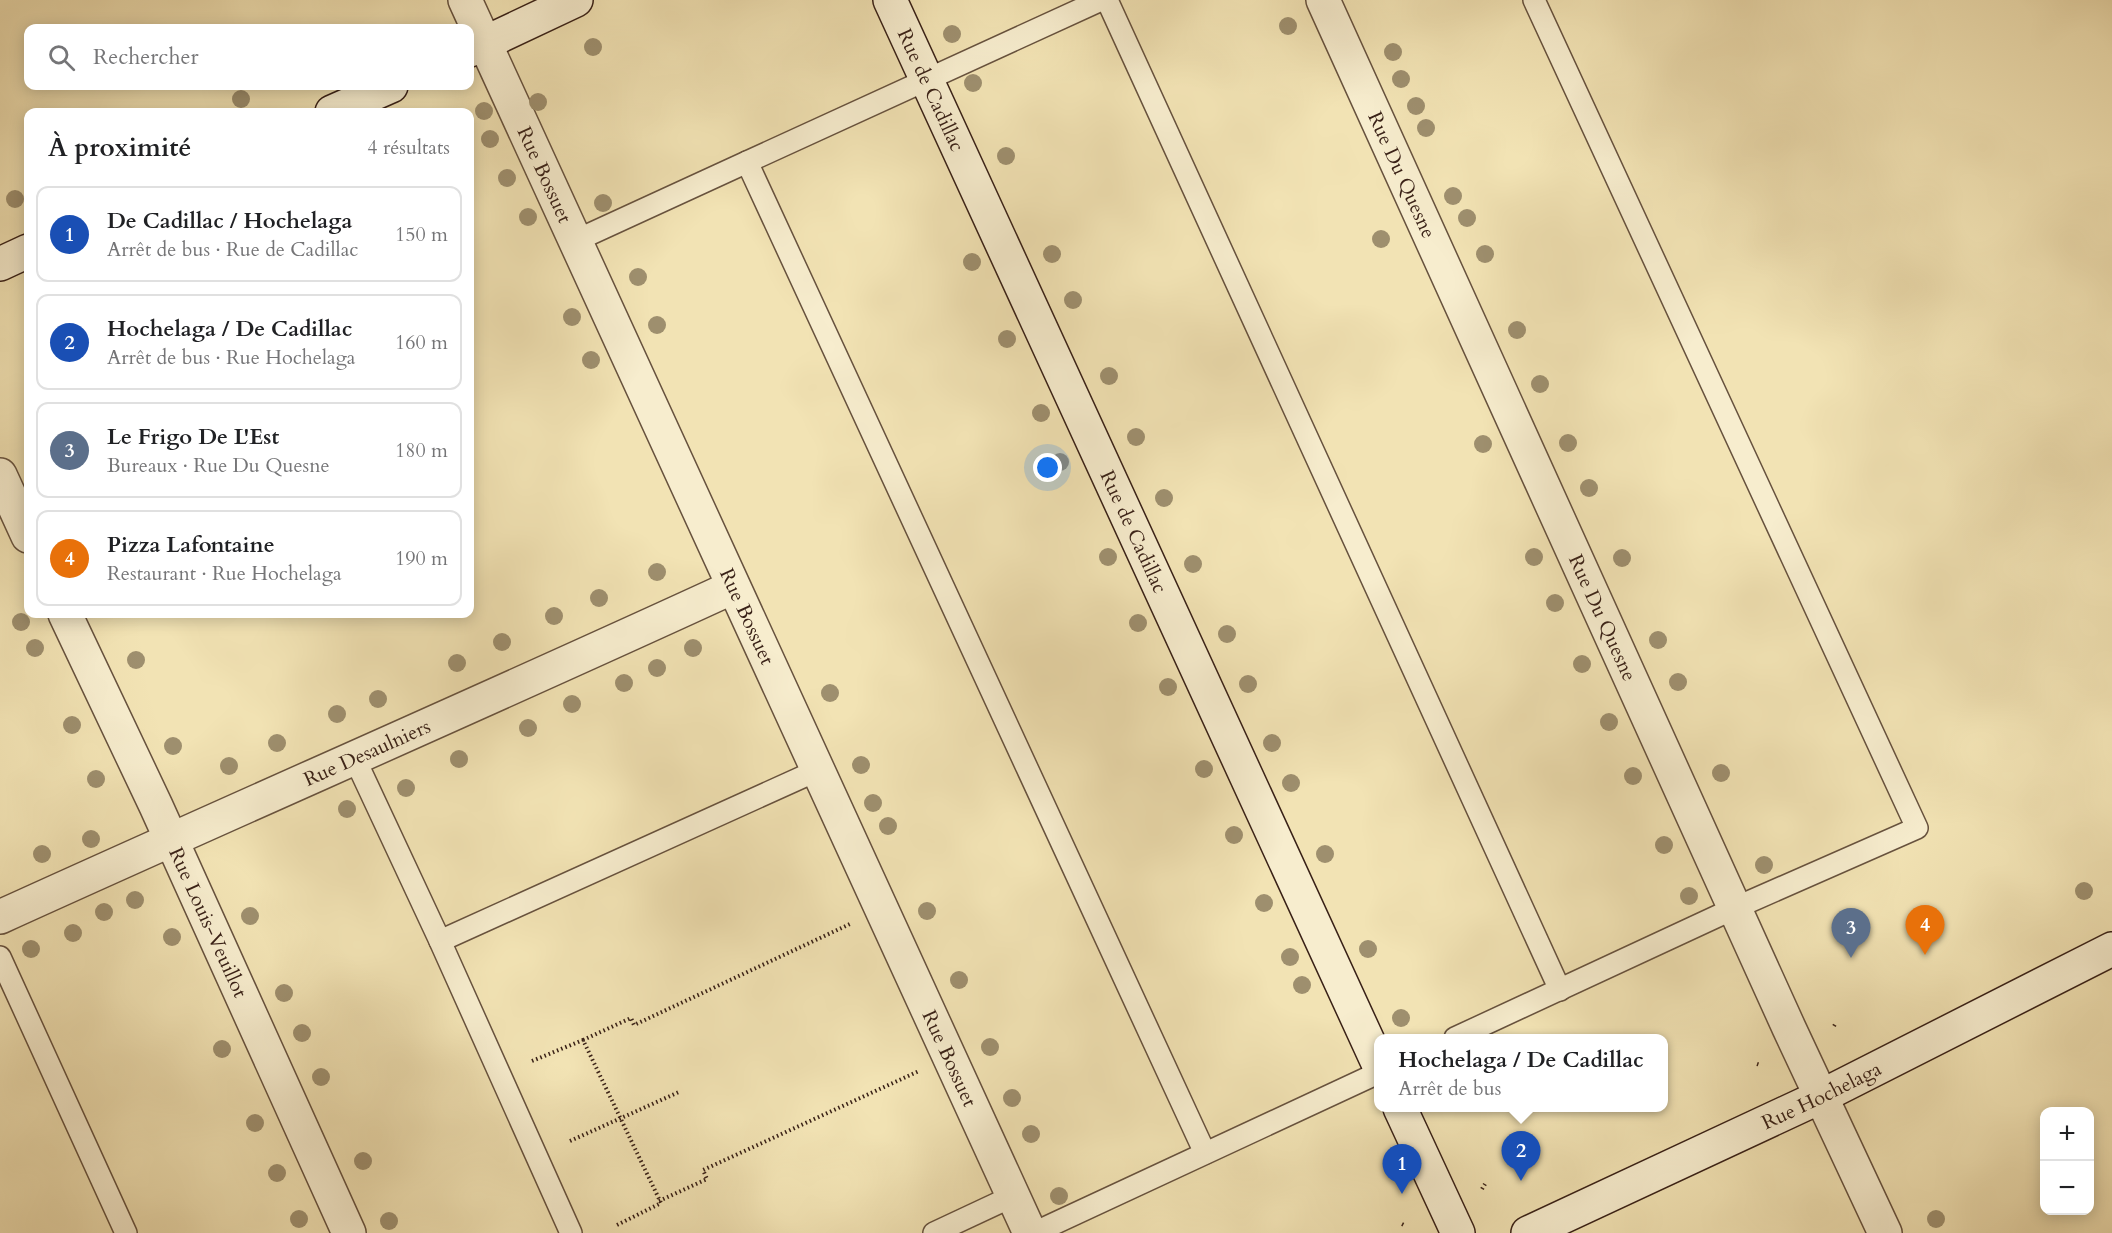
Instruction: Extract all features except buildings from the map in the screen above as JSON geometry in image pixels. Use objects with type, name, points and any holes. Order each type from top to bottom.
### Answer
[{"type":"street","name":"Rue Bossuet","points":[[465,0],[471,24]]},
{"type":"street","points":[[477,46],[576,0]]},
{"type":"street","name":"Rue de Cadillac","points":[[890,0],[1374,1054]]},
{"type":"street","name":"Rue Du Quesne","points":[[1323,0],[1885,1233]]},
{"type":"street","name":"Rue Bossuet","points":[[477,46],[575,241],[1032,1233]]},
{"type":"street","points":[[341,108],[383,90]]},
{"type":"street","points":[[0,264],[24,253]]},
{"type":"street","points":[[2,483],[24,528]]},
{"type":"street","name":"Rue Desaulniers","points":[[0,917],[733,587]]},
{"type":"street","name":"Rue Louis-Veuillot","points":[[67,618],[171,839],[349,1233]]},
{"type":"street","name":"Rue Hochelaga","points":[[1528,1233],[1822,1096],[2112,949]]},
{"type":"street","points":[[1402,1112],[1458,1233]]},
{"type":"lane","points":[[575,241],[1101,0]]},
{"type":"lane","points":[[1107,0],[1560,990]]},
{"type":"lane","points":[[1464,1034],[1735,908],[1917,828],[1534,0]]},
{"type":"lane","points":[[747,162],[1205,1153]]},
{"type":"lane","points":[[355,759],[440,941],[571,1233]]},
{"type":"lane","points":[[440,941],[818,770]]},
{"type":"lane","points":[[0,957],[126,1233]]},
{"type":"lane","points":[[1032,1233],[1374,1075]]},
{"type":"lane","points":[[934,1233],[1014,1197]]},
{"type":"path","points":[[532,1061],[631,1017],[634,1024],[854,923]]},
{"type":"path","points":[[583,1040],[661,1203],[618,1224]]},
{"type":"path","points":[[659,1201],[706,1179],[703,1170],[922,1070]]},
{"type":"path","points":[[570,1141],[679,1092]]},
{"type":"place","name":"Pizza Lafontaine","points":[[1925,955]]},
{"type":"place","name":"Le Frigo De L'Est","points":[[1851,958]]},
{"type":"place","name":"Hochelaga / De Cadillac","points":[[1521,1181]]},
{"type":"place","name":"De Cadillac / Hochelaga","points":[[1402,1194]]}]
